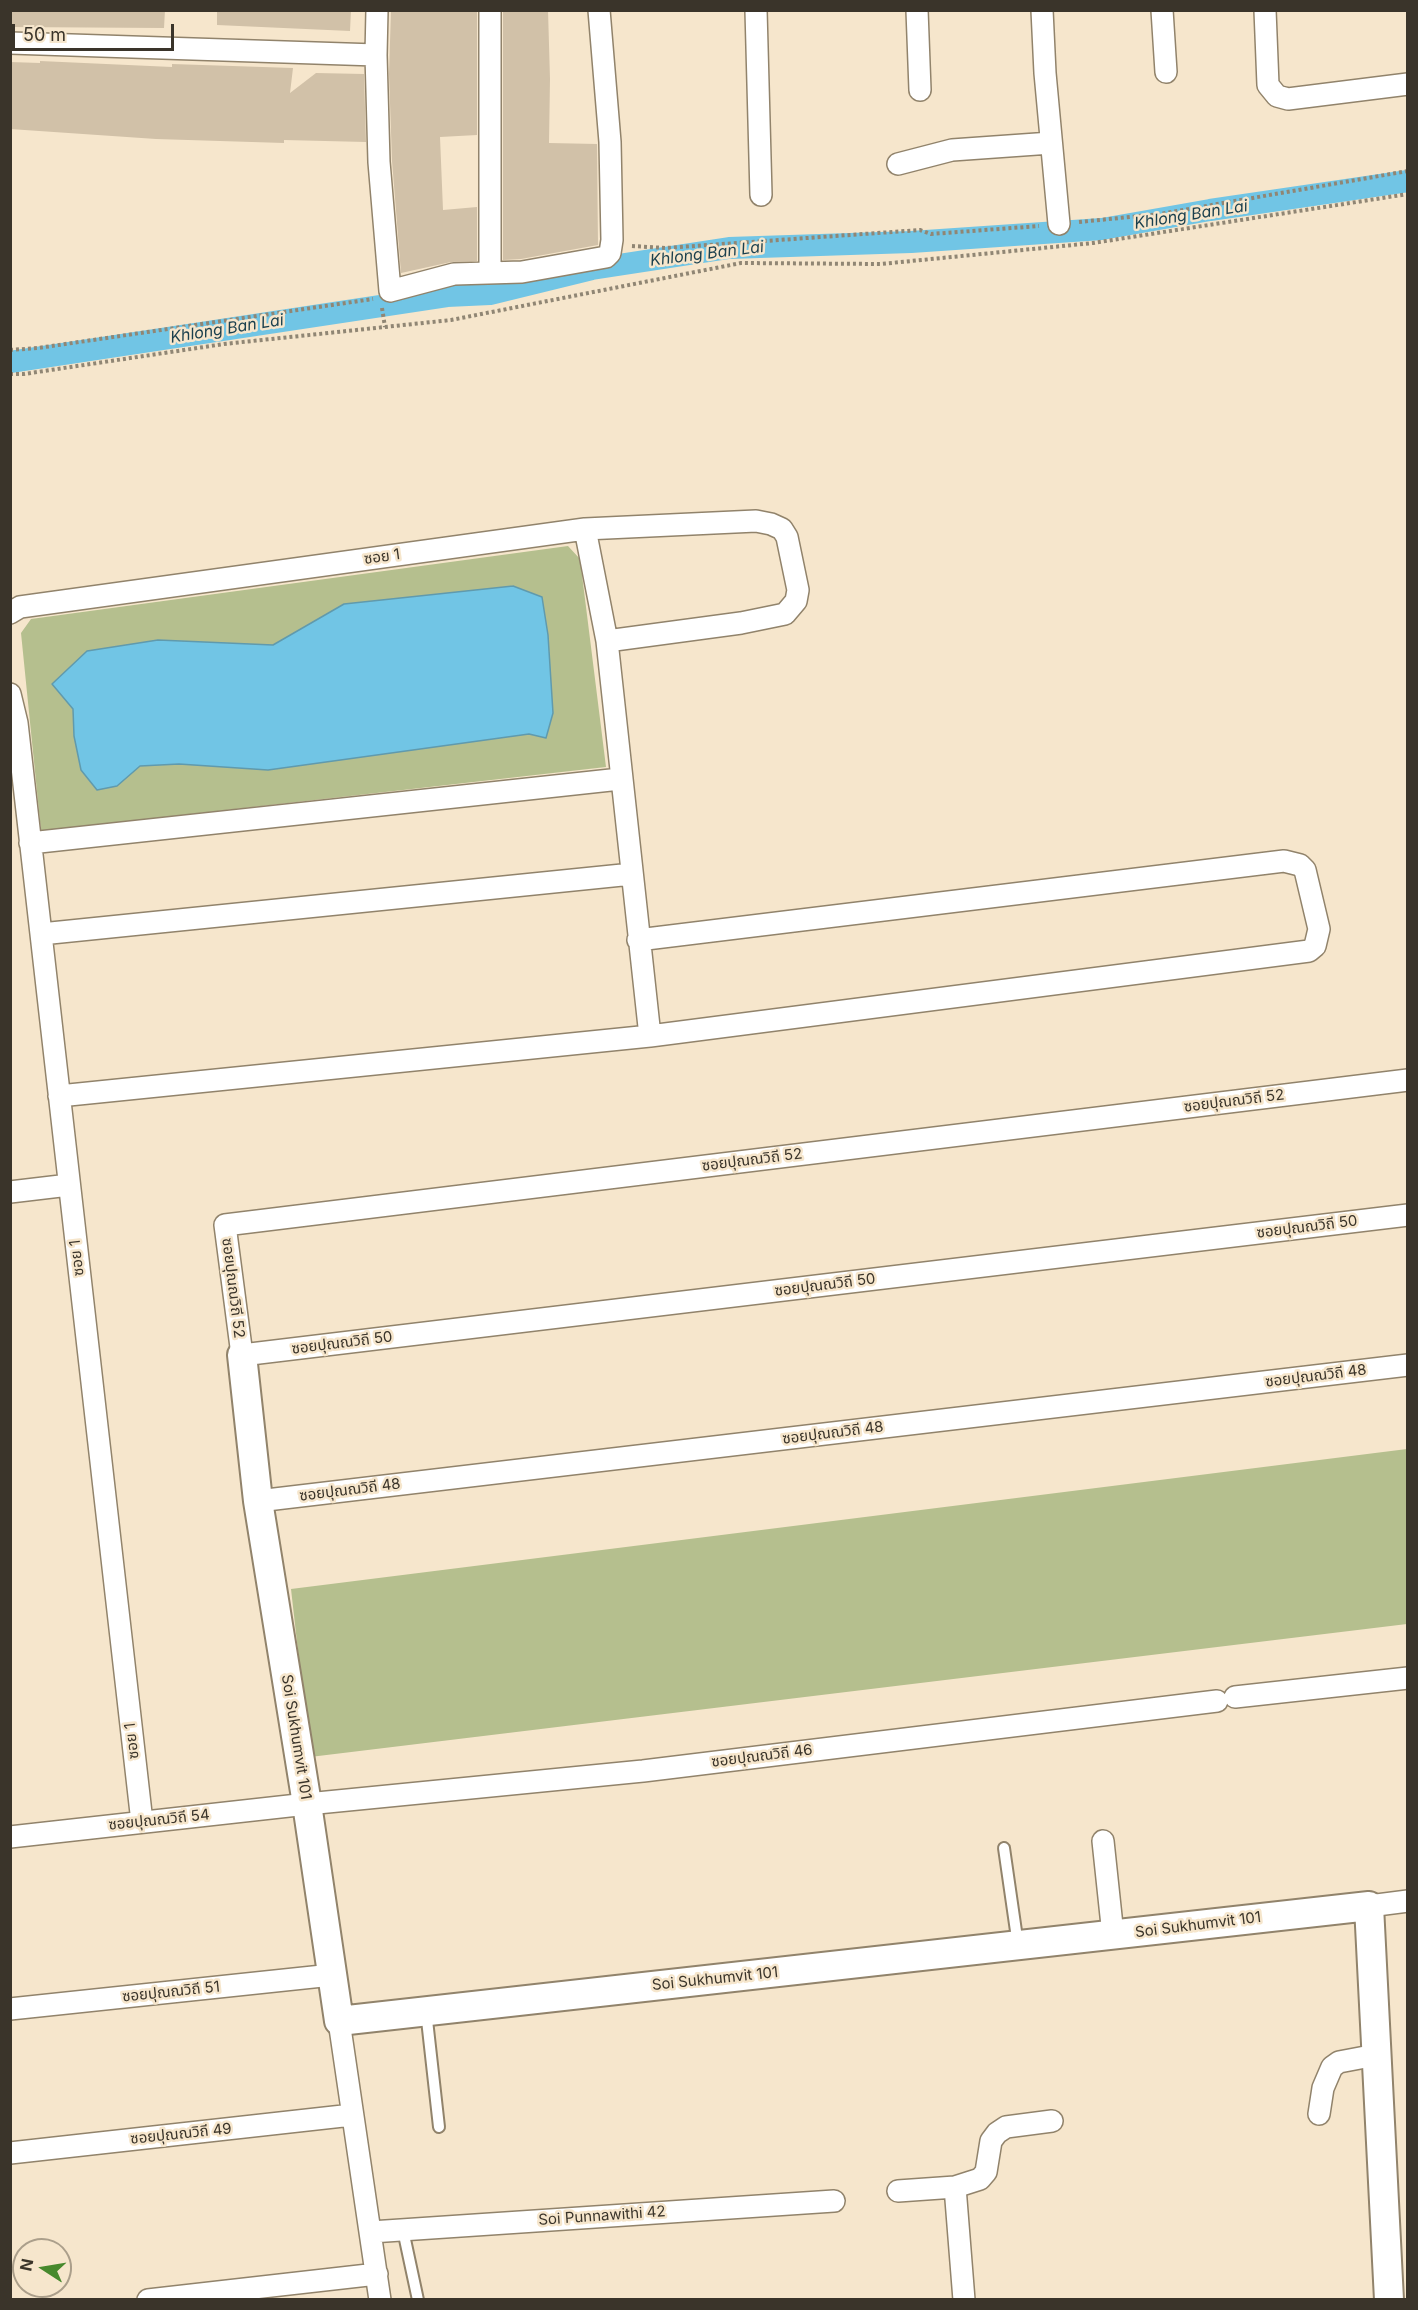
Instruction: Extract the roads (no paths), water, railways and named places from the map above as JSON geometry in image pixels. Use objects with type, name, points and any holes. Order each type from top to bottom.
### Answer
[{"type":"street","points":[[377,10],[379,162],[390,291],[454,274],[522,272],[606,257],[610,253],[612,240],[610,142],[598,10]]},
{"type":"street","points":[[490,10],[490,272]]},
{"type":"street","points":[[756,10],[761,195]]},
{"type":"street","points":[[917,10],[920,90]]},
{"type":"street","points":[[1042,10],[1059,224]]},
{"type":"street","points":[[1162,10],[1166,72]]},
{"type":"street","points":[[1265,10],[1268,85],[1277,96],[1288,99],[1407,84]]},
{"type":"street","points":[[10,43],[376,55]]},
{"type":"street","points":[[898,164],[952,150],[1051,143]]},
{"type":"street","name":"ซอย 1","points":[[10,613],[20,608],[585,529],[756,521],[782,529],[787,537],[798,590],[796,601],[785,614],[741,623],[607,641]]},
{"type":"street","points":[[585,529],[607,641],[620,779],[650,1036]]},
{"type":"street","name":"ซอย 1","points":[[10,694],[41,934],[142,1822]]},
{"type":"street","points":[[30,843],[620,779]]},
{"type":"street","points":[[59,1096],[650,1036],[1309,951],[1315,946],[1318,929],[1305,870],[1293,861],[1284,861],[638,940]]},
{"type":"street","points":[[41,934],[632,874]]},
{"type":"street","name":"ซอยปุณณวิถี 52","points":[[242,1354],[225,1225],[1407,1080]]},
{"type":"street","points":[[10,1192],[69,1185]]},
{"type":"street","name":"ซอยปุณณวิถี 50","points":[[242,1354],[1407,1215]]},
{"type":"street","name":"Soi Sukhumvit 101","points":[[242,1354],[258,1501],[339,2021],[1369,1906]]},
{"type":"street","name":"ซอยปุณณวิถี 48","points":[[258,1501],[1407,1365]]},
{"type":"street","name":"ซอยปุณณวิถี 46","points":[[307,1804],[643,1771],[1407,1678]]},
{"type":"street","name":"ซอยปุณณวิถี 54","points":[[10,1837],[307,1804]]},
{"type":"street","points":[[1103,1841],[1113,1935]]},
{"type":"street","points":[[1389,2300],[1369,1906],[1407,1902]]},
{"type":"street","name":"ซอยปุณณวิถี 51","points":[[10,2009],[332,1975]]},
{"type":"street","points":[[339,2021],[380,2300]]},
{"type":"street","points":[[1319,2115],[1323,2088],[1332,2067],[1339,2062],[1376,2055]]},
{"type":"street","name":"ซอยปุณณวิถี 49","points":[[10,2153],[352,2115]]},
{"type":"street","points":[[898,2191],[955,2187],[980,2179],[986,2172],[991,2141],[1006,2127],[1052,2121]]},
{"type":"street","points":[[955,2187],[964,2300]]},
{"type":"street","name":"Soi Punnawithi 42","points":[[371,2232],[834,2201]]},
{"type":"street","points":[[148,2300],[196,2297],[377,2274]]},
{"type":"lane","points":[[1004,1848],[1018,1946]]},
{"type":"lane","points":[[426,2011],[438,2127]]},
{"type":"lane","points":[[403,2230],[418,2300]]},
{"type":"water","points":[[513,586],[542,597],[548,635],[553,713],[546,738],[529,734],[268,770],[179,764],[140,766],[117,786],[97,790],[81,770],[74,736],[73,709],[52,684],[87,651],[158,640],[273,645],[344,604]]},
{"type":"waterway","name":"Khlong Ban Lai","points":[[10,362],[447,296],[490,294],[592,269],[729,248],[911,242],[1102,229],[1210,210],[1408,181]]}]
